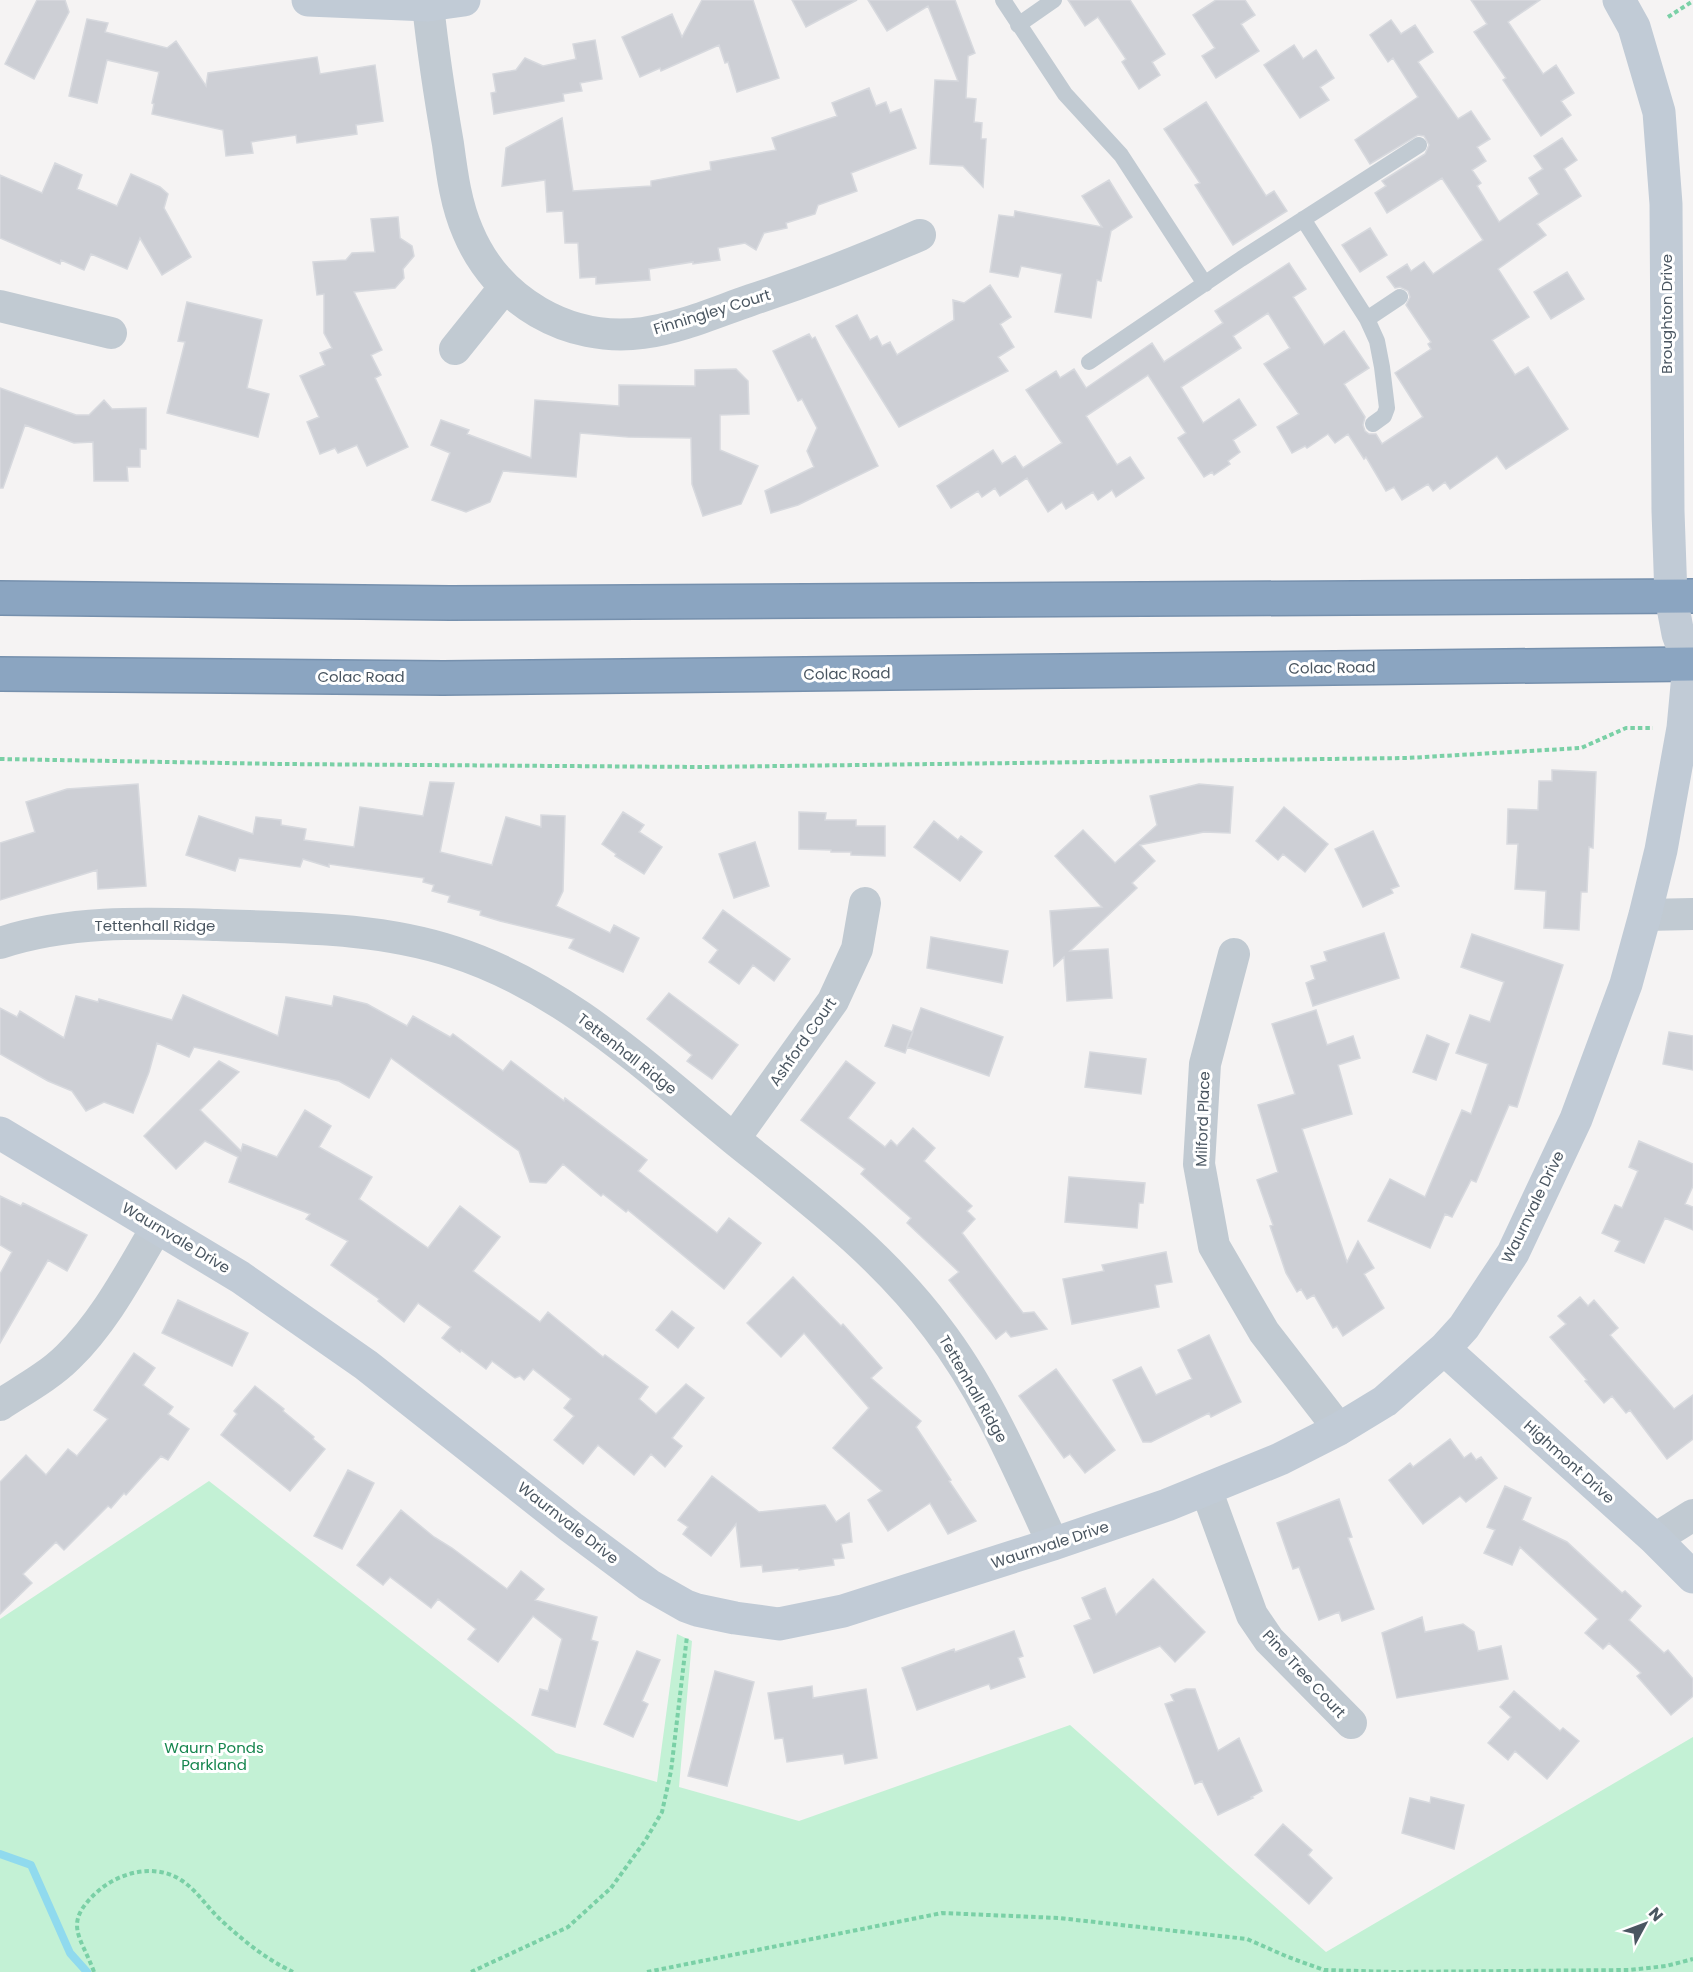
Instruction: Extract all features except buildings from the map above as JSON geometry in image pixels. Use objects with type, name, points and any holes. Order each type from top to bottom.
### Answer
[{"type":"highway","points":[[0,597],[462,603],[1682,597]]},
{"type":"highway","name":"Colac Road","points":[[0,674],[455,678],[1687,654]]},
{"type":"street","points":[[308,0],[428,5],[464,0]]},
{"type":"street","name":"Broughton Drive","points":[[1619,0],[1634,27],[1659,112],[1666,204],[1668,512],[1682,597],[1687,654]]},
{"type":"street","name":"Finningley Court","points":[[428,5],[438,86],[458,206],[478,252],[504,288],[539,313],[571,327],[614,335],[667,328],[783,290],[920,235]]},
{"type":"street","points":[[455,349],[504,288]]},
{"type":"street","points":[[0,306],[111,333]]},
{"type":"street","name":"Waurnvale Drive","points":[[0,1132],[240,1277],[312,1327],[366,1365],[571,1527],[649,1585],[697,1610],[779,1624],[843,1611],[1167,1505],[1280,1458],[1339,1429],[1385,1401],[1444,1349],[1464,1327],[1513,1253],[1576,1119],[1626,984],[1661,850],[1683,728],[1687,654]]},
{"type":"street","name":"Ashford Court","points":[[734,1139],[833,1001],[857,949],[866,903]]},
{"type":"street","points":[[1645,915],[1693,914]]},
{"type":"street","name":"Tettenhall Ridge","points":[[0,943],[68,927],[134,923],[356,932],[400,938],[453,951],[495,967],[546,993],[599,1029],[845,1229],[886,1268],[926,1314],[961,1361],[1005,1443],[1053,1544]]},
{"type":"street","name":"Milford Place","points":[[1234,954],[1205,1064],[1198,1164],[1214,1246],[1264,1332],[1339,1429]]},
{"type":"street","points":[[0,1405],[42,1378],[74,1350],[110,1307],[157,1227]]},
{"type":"street","name":"Highmont Drive","points":[[1444,1349],[1655,1539],[1693,1577]]},
{"type":"street","name":"Pine Tree Court","points":[[1206,1489],[1252,1615],[1269,1640],[1351,1723]]},
{"type":"street","points":[[1655,1539],[1693,1515]]},
{"type":"lane","points":[[1003,0],[1065,94],[1121,155],[1205,284]]},
{"type":"lane","points":[[1018,25],[1054,0]]},
{"type":"lane","points":[[1089,362],[1419,145]]},
{"type":"lane","points":[[1304,219],[1366,318],[1379,349],[1387,408],[1384,416],[1373,424]]},
{"type":"lane","points":[[1366,318],[1400,297]]},
{"type":"path","points":[[1668,17],[1693,1]]},
{"type":"path","points":[[0,759],[701,767],[1395,758],[1581,748],[1626,728],[1683,728]]},
{"type":"path","points":[[471,1972],[568,1927],[611,1888],[645,1841],[662,1812],[672,1771],[687,1634]]},
{"type":"path","points":[[94,1972],[76,1925],[83,1905],[113,1879],[141,1870],[160,1872],[179,1879],[246,1942],[273,1962],[293,1972]]},
{"type":"path","points":[[647,1972],[942,1913],[1059,1918],[1247,1939],[1324,1970],[1394,1972],[1630,1970],[1666,1966],[1693,1959]]},
{"type":"green space","name":"Waurn Ponds Parkland","points":[[209,1481],[556,1753],[657,1782],[677,1634],[692,1641],[679,1787],[799,1821],[1070,1725],[1326,1952],[1693,1737],[1693,1972],[0,1972],[0,1619]]},
{"type":"waterway","points":[[0,1854],[31,1865],[70,1953],[87,1972]]}]
